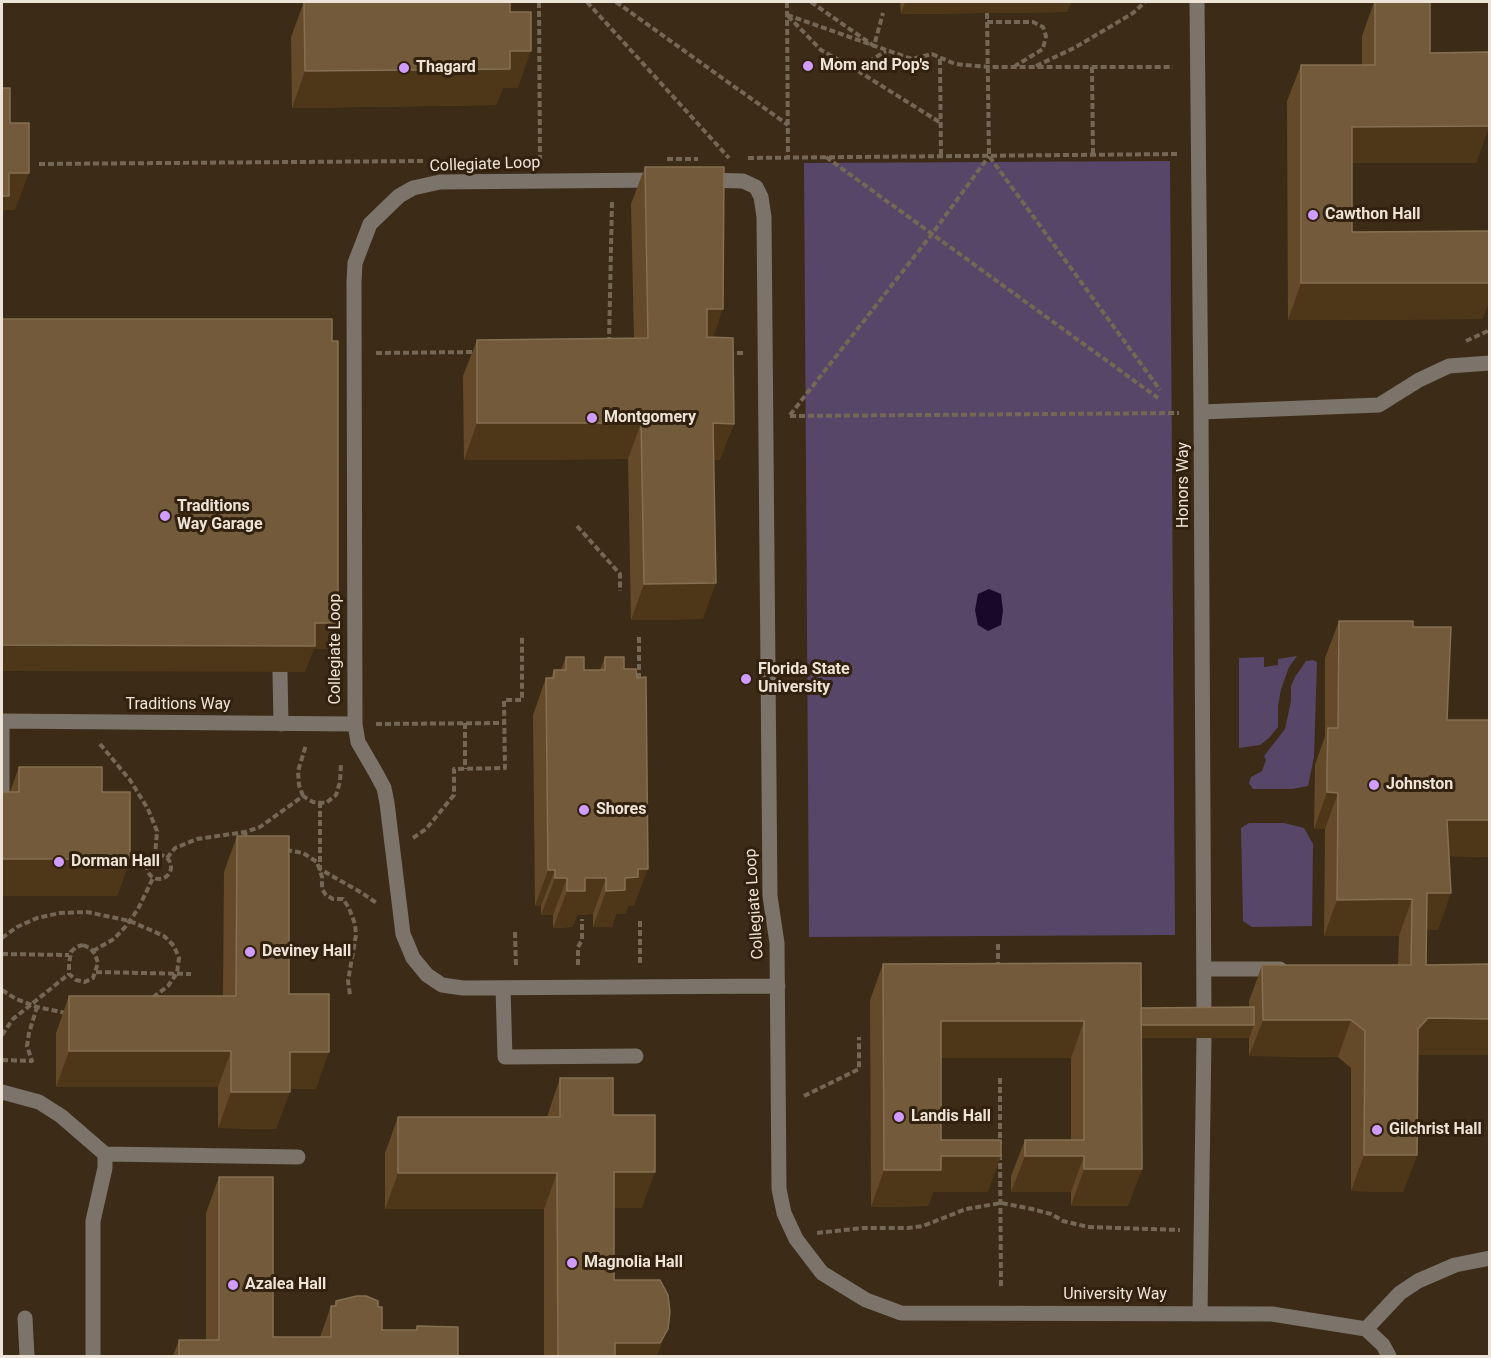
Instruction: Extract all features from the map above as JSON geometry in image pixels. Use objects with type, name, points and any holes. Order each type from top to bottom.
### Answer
[{"type":"lane","name":"Honors Way","points":[[1197,2],[1206,969],[1204,1021]]},
{"type":"lane","name":"Collegiate Loop","points":[[778,986],[463,988],[442,985],[426,975],[413,958],[403,934],[384,789],[358,742],[355,724],[349,384],[354,353],[355,263],[370,224],[399,196],[413,188],[440,182],[743,181],[756,187],[761,197],[764,217],[770,896],[777,943],[778,986],[779,1189]]},
{"type":"lane","points":[[1201,412],[1379,405],[1419,380],[1449,366],[1490,363]]},
{"type":"lane","points":[[280,672],[281,724]]},
{"type":"lane","points":[[2,721],[3,798]]},
{"type":"lane","name":"Traditions Way","points":[[2,721],[355,724]]},
{"type":"lane","points":[[1206,969],[1300,969]]},
{"type":"lane","points":[[503,988],[505,1057],[636,1056]]},
{"type":"lane","points":[[1200,1314],[1204,1038]]},
{"type":"lane","points":[[2,1092],[39,1102],[61,1116],[105,1154],[298,1157]]},
{"type":"lane","points":[[93,1356],[93,1221],[105,1168],[105,1154]]},
{"type":"lane","name":"University Way","points":[[779,1189],[788,1225],[822,1273],[866,1300],[901,1313],[1272,1314],[1366,1329]]},
{"type":"lane","points":[[1389,1356],[1383,1345],[1366,1329],[1400,1293],[1418,1281],[1455,1265],[1490,1258]]},
{"type":"lane","points":[[25,1318],[27,1356]]},
{"type":"path","points":[[539,2],[540,160]]},
{"type":"path","points":[[587,2],[730,158]]},
{"type":"path","points":[[616,2],[788,124]]},
{"type":"path","points":[[787,2],[788,158]]},
{"type":"path","points":[[811,2],[874,46]]},
{"type":"path","points":[[1032,67],[1074,48],[1133,13],[1145,2]]},
{"type":"path","points":[[874,46],[883,13]]},
{"type":"path","points":[[987,13],[988,156],[932,234],[790,416],[1201,412]]},
{"type":"path","points":[[787,15],[912,59],[932,54],[956,64],[988,67],[1173,67]]},
{"type":"path","points":[[787,15],[821,50],[941,123]]},
{"type":"path","points":[[987,22],[1033,22],[1043,27],[1046,36],[1043,49],[1014,67]]},
{"type":"path","points":[[848,65],[868,62],[886,51]]},
{"type":"path","points":[[940,59],[941,156]]},
{"type":"path","points":[[1092,67],[1093,155]]},
{"type":"path","points":[[988,156],[1161,390]]},
{"type":"path","points":[[826,158],[1158,398]]},
{"type":"path","points":[[609,350],[612,197]]},
{"type":"path","points":[[1455,345],[1490,330]]},
{"type":"path","points":[[354,353],[482,352]]},
{"type":"path","points":[[719,353],[752,353]]},
{"type":"path","points":[[577,526],[620,574],[620,591]]},
{"type":"path","points":[[409,842],[426,829],[454,795],[454,769],[505,768],[504,700],[522,700],[522,635]]},
{"type":"path","points":[[639,637],[639,686]]},
{"type":"path","points":[[465,723],[465,769]]},
{"type":"path","points":[[375,724],[504,723]]},
{"type":"path","points":[[308,742],[298,771],[303,796],[313,802],[326,803],[336,795],[340,782],[341,763]]},
{"type":"path","points":[[100,744],[130,780],[148,809],[157,831],[155,856]]},
{"type":"path","points":[[166,858],[175,848],[197,839],[260,827],[303,796]]},
{"type":"path","points":[[320,802],[322,889],[333,899],[343,899],[355,924],[356,935],[348,981],[350,994]]},
{"type":"path","points":[[242,832],[253,840]]},
{"type":"path","points":[[283,850],[311,857],[320,869],[381,906]]},
{"type":"path","points":[[155,856],[166,858],[171,869],[168,876],[161,880],[153,878],[146,868],[148,861],[155,856]]},
{"type":"path","points":[[93,951],[114,939],[130,921],[153,878]]},
{"type":"path","points":[[2,938],[27,923],[60,912],[87,912],[130,921],[164,936],[174,946],[179,958],[177,973],[168,986],[157,996],[148,1000]]},
{"type":"path","points":[[579,972],[578,947],[582,940],[582,919]]},
{"type":"path","points":[[640,921],[641,971]]},
{"type":"path","points":[[515,932],[516,973]]},
{"type":"path","points":[[998,944],[999,979]]},
{"type":"path","points":[[84,945],[93,951],[98,963],[93,978],[85,982],[76,980],[69,974],[69,955],[76,947],[84,945]]},
{"type":"path","points":[[2,954],[69,955]]},
{"type":"path","points":[[96,972],[190,974]]},
{"type":"path","points":[[2,1035],[13,1019],[69,974]]},
{"type":"path","points":[[2,990],[30,1005],[69,1013]]},
{"type":"path","points":[[2,1060],[32,1061],[27,1046],[28,1033],[37,1007]]},
{"type":"path","points":[[804,1096],[859,1070],[859,1037]]},
{"type":"path","points":[[1000,1078],[1001,1288]]},
{"type":"path","points":[[813,1233],[863,1228],[923,1226],[966,1209],[1000,1203],[1051,1214],[1063,1221],[1088,1227],[1184,1230]]},
{"type":"shaded area","points":[[1170,161],[1175,935],[809,937],[804,163]]},
{"type":"shaded area","points":[[989,589],[1001,594],[1003,611],[1001,625],[988,631],[978,625],[975,610],[978,594]]},
{"type":"shaded area","points":[[1297,656],[1289,667],[1281,689],[1278,727],[1260,745],[1239,748],[1239,658],[1264,657],[1264,667],[1278,665],[1278,659]]},
{"type":"shaded area","points":[[1306,661],[1317,662],[1314,757],[1308,786],[1292,789],[1253,789],[1249,783],[1251,777],[1262,771],[1266,760],[1264,756],[1285,729],[1291,701],[1291,686],[1295,677]]},
{"type":"shaded area","points":[[1249,823],[1284,823],[1304,828],[1313,844],[1312,926],[1252,927],[1243,921],[1241,828]]},
{"type":"building","points":[[304,2],[510,2],[510,12],[531,12],[531,51],[510,51],[510,69],[305,71]]},
{"type":"building","points":[[1375,2],[1430,2],[1430,53],[1489,52],[1489,126],[1352,127],[1352,232],[1490,231],[1490,283],[1301,283],[1301,65],[1375,65]]},
{"type":"building","points":[[2,88],[10,88],[10,123],[29,123],[29,173],[9,173],[9,196],[2,196]]},
{"type":"building","name":"Montgomery","points":[[645,167],[724,167],[723,309],[707,309],[707,337],[733,338],[734,424],[713,423],[716,583],[644,584],[641,423],[477,423],[477,340],[648,338]]},
{"type":"building","name":"Traditions Way Garage","points":[[2,319],[332,319],[332,341],[338,341],[338,623],[315,623],[315,646],[2,645]]},
{"type":"building","points":[[1339,621],[1413,621],[1413,627],[1451,627],[1447,720],[1490,720],[1490,820],[1447,820],[1451,893],[1427,893],[1426,965],[1490,964],[1490,1019],[1428,1018],[1418,1029],[1417,1155],[1364,1155],[1365,1031],[1351,1020],[1263,1020],[1262,965],[1411,965],[1412,899],[1337,900],[1338,793],[1327,792],[1327,768],[1328,728],[1338,728]]},
{"type":"building","name":"Shores","points":[[566,657],[584,657],[584,670],[605,670],[605,657],[624,657],[624,669],[636,669],[637,678],[646,677],[648,869],[638,869],[638,877],[625,878],[625,890],[606,891],[606,878],[585,878],[585,891],[567,891],[567,878],[555,878],[555,870],[548,870],[546,678],[554,678],[554,670],[566,670]]},
{"type":"building","points":[[19,767],[102,767],[102,792],[130,792],[130,859],[2,859],[2,792],[19,792]]},
{"type":"building","points":[[237,836],[289,836],[289,994],[329,994],[329,1052],[290,1052],[290,1092],[231,1092],[231,1051],[69,1051],[69,996],[236,996]]},
{"type":"building","points":[[1141,963],[1142,1169],[1084,1169],[1084,1156],[1025,1156],[1025,1140],[1084,1140],[1084,1021],[941,1021],[941,1140],[1001,1140],[1001,1156],[941,1156],[941,1170],[884,1170],[883,964]]},
{"type":"building","points":[[1254,1007],[1254,1025],[1141,1025],[1141,1008]]},
{"type":"building","points":[[560,1078],[613,1078],[613,1115],[655,1115],[655,1172],[614,1172],[614,1280],[660,1280],[668,1295],[670,1312],[668,1329],[660,1343],[615,1343],[615,1356],[558,1356],[557,1173],[398,1173],[398,1117],[560,1117]]},
{"type":"building","points":[[219,1177],[273,1177],[273,1337],[331,1337],[331,1306],[336,1306],[336,1301],[366,1296],[378,1301],[378,1307],[382,1307],[382,1330],[417,1330],[417,1326],[458,1327],[458,1356],[179,1356],[179,1340],[219,1340]]},
{"type":"place","name":"Mom and Pop's","points":[[808,66]]},
{"type":"place","name":"Thagard","points":[[404,68]]},
{"type":"place","name":"Cawthon Hall","points":[[1313,215]]},
{"type":"place","name":"Montgomery","points":[[592,418]]},
{"type":"place","name":"Traditions Way Garage","points":[[165,516]]},
{"type":"place","name":"Florida State University","points":[[746,679]]},
{"type":"place","name":"Johnston","points":[[1374,785]]},
{"type":"place","name":"Shores","points":[[584,810]]},
{"type":"place","name":"Dorman Hall","points":[[59,862]]},
{"type":"place","name":"Deviney Hall","points":[[250,952]]},
{"type":"place","name":"Landis Hall","points":[[899,1117]]},
{"type":"place","name":"Gilchrist Hall","points":[[1377,1130]]},
{"type":"place","name":"Magnolia Hall","points":[[572,1263]]},
{"type":"place","name":"Azalea Hall","points":[[233,1285]]}]
